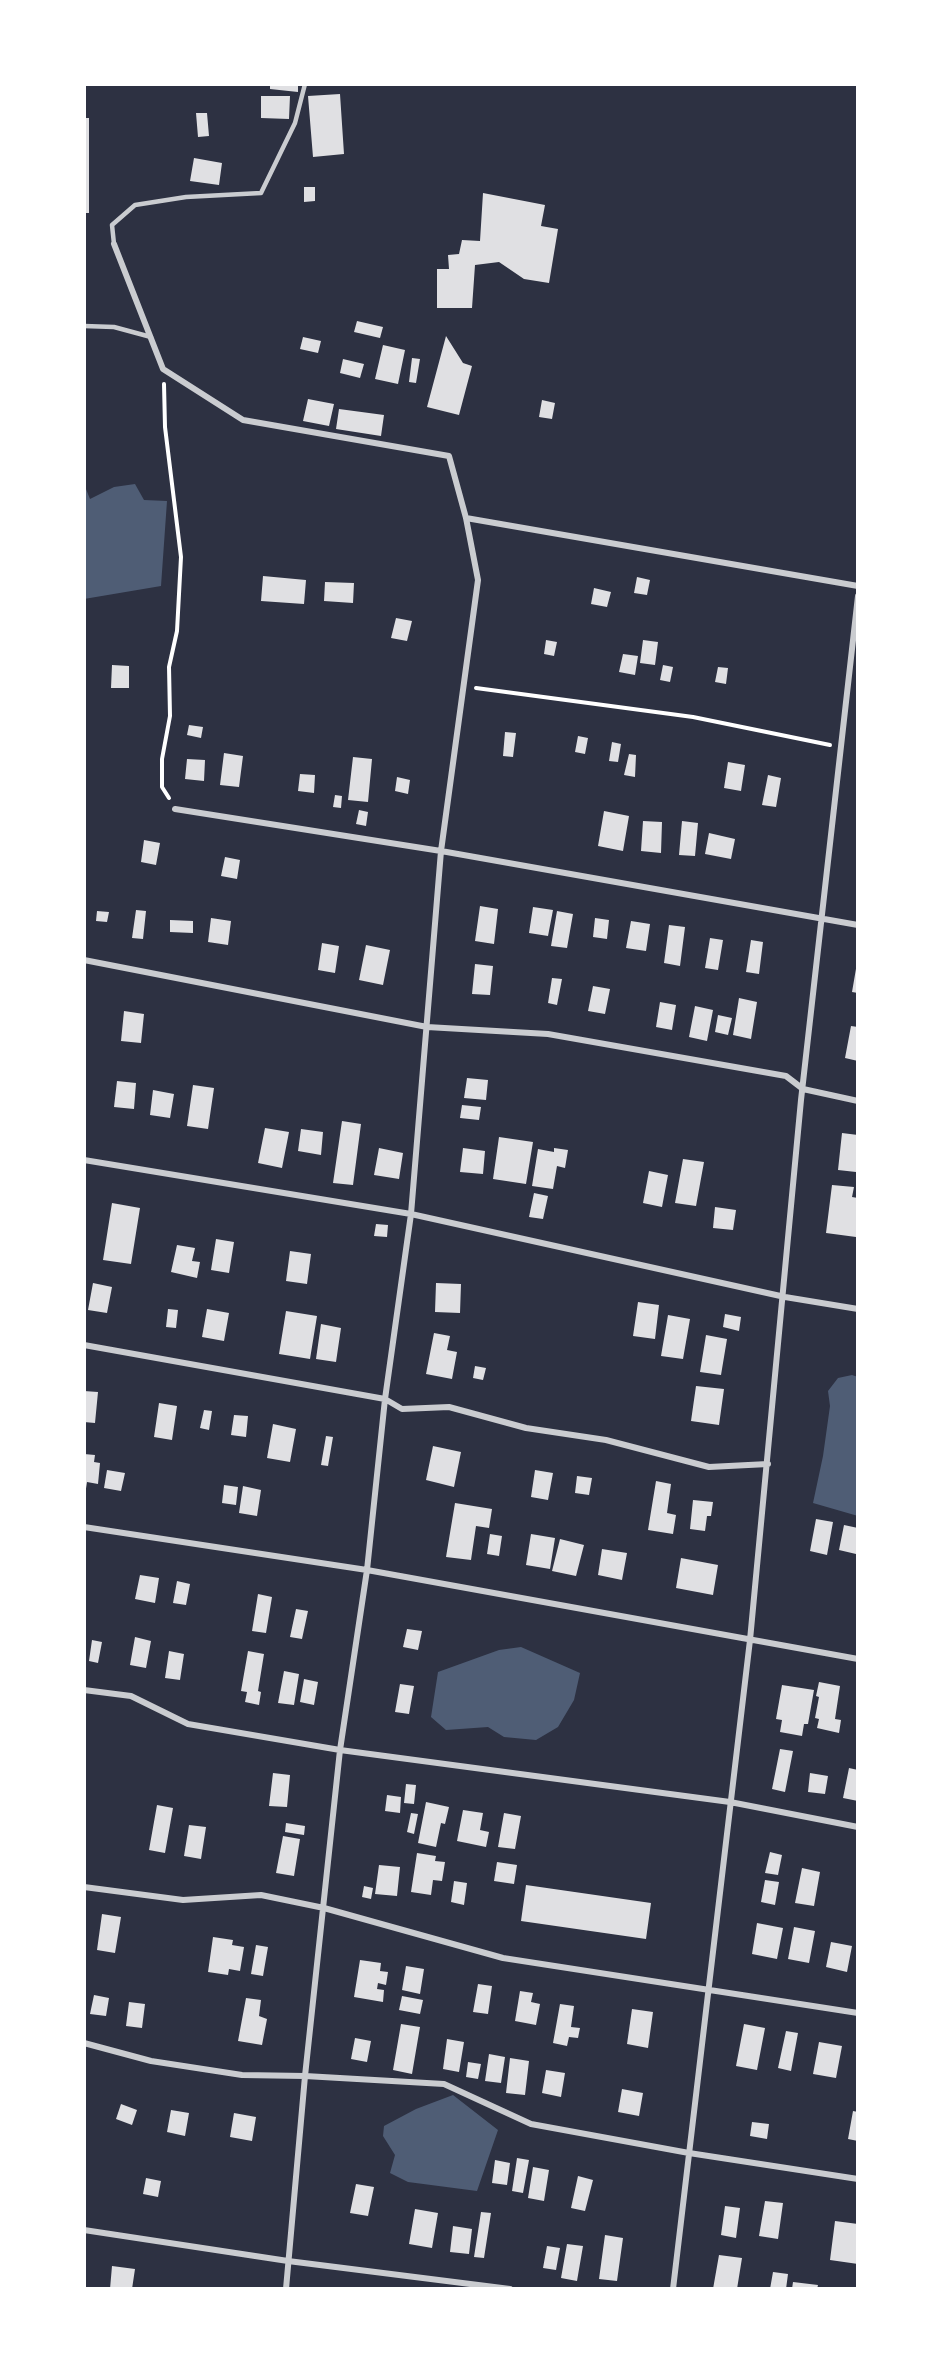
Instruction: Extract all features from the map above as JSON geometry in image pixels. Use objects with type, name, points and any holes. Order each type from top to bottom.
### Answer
[{"type":"street","points":[[114,244],[163,369],[243,420],[449,456],[466,518],[478,580],[441,851],[411,1214],[385,1399],[367,1570],[340,1750],[305,2076],[286,2289]]},
{"type":"street","points":[[466,518],[858,586]]},
{"type":"street","points":[[673,2289],[750,1640],[785,1297],[802,1089],[858,596]]},
{"type":"street","points":[[175,809],[441,851],[858,925]]},
{"type":"street","points":[[84,960],[427,1027],[548,1034],[786,1076],[802,1089],[858,1101]]},
{"type":"street","points":[[84,1160],[411,1214],[785,1297],[858,1309]]},
{"type":"street","points":[[84,1346],[385,1399],[402,1409],[449,1407],[526,1428],[606,1440],[709,1467],[768,1464]]},
{"type":"street","points":[[84,1527],[367,1570],[858,1659]]},
{"type":"street","points":[[84,1690],[131,1696],[188,1724],[340,1750],[730,1802],[858,1827]]},
{"type":"street","points":[[84,1887],[183,1900],[261,1895],[324,1908],[503,1958],[858,2013]]},
{"type":"street","points":[[84,2043],[151,2061],[242,2075],[305,2076],[444,2084],[531,2124],[689,2153],[858,2179]]},
{"type":"street","points":[[84,2230],[288,2261],[510,2289]]},
{"type":"lane","points":[[114,244],[112,225],[135,206],[186,197],[261,193],[295,123],[305,84]]},
{"type":"lane","points":[[84,326],[114,327],[151,337]]},
{"type":"path","points":[[163,369],[165,427],[181,557],[177,631],[169,667],[170,716],[162,759],[162,787],[175,809]]},
{"type":"path","points":[[463,686],[693,717],[842,748]]},
{"type":"water","points":[[84,484],[90,499],[114,487],[135,484],[144,500],[167,501],[161,586],[84,599]]},
{"type":"water","points":[[852,1375],[858,1377],[858,1516],[813,1503],[830,1406],[828,1391],[838,1378]]},
{"type":"water","points":[[521,1647],[580,1673],[574,1700],[558,1727],[536,1740],[504,1737],[488,1727],[446,1730],[431,1717],[438,1672],[499,1650]]},
{"type":"water","points":[[453,2095],[498,2130],[477,2191],[408,2182],[390,2173],[395,2155],[383,2136],[384,2126],[416,2109]]},
{"type":"building","points":[[270,84],[298,84],[298,92],[270,89]]},
{"type":"building","points":[[340,94],[344,154],[313,157],[308,96]]},
{"type":"building","points":[[261,96],[290,96],[289,119],[261,118]]},
{"type":"building","points":[[196,113],[207,113],[209,136],[198,137]]},
{"type":"building","points":[[84,118],[89,118],[89,213],[84,213]]},
{"type":"building","points":[[194,158],[222,163],[219,185],[190,181]]},
{"type":"building","points":[[304,187],[315,187],[315,201],[304,202]]},
{"type":"building","points":[[483,193],[545,205],[541,226],[558,229],[549,283],[524,279],[499,262],[475,265],[472,308],[437,308],[437,269],[449,269],[448,255],[459,254],[462,240],[480,241]]},
{"type":"building","points":[[357,321],[383,327],[380,338],[354,332]]},
{"type":"building","points":[[446,336],[463,363],[472,366],[459,415],[427,407]]},
{"type":"building","points":[[303,337],[321,341],[318,353],[300,349]]},
{"type":"building","points":[[383,345],[405,350],[398,384],[375,379]]},
{"type":"building","points":[[412,358],[420,359],[416,383],[409,382]]},
{"type":"building","points":[[343,359],[364,364],[360,378],[340,373]]},
{"type":"building","points":[[308,399],[334,404],[329,426],[303,421]]},
{"type":"building","points":[[542,400],[555,403],[552,419],[539,417]]},
{"type":"building","points":[[339,409],[384,415],[381,436],[336,429]]},
{"type":"building","points":[[263,576],[306,580],[304,604],[261,601]]},
{"type":"building","points":[[637,577],[650,580],[647,595],[634,593]]},
{"type":"building","points":[[325,582],[354,583],[353,603],[324,601]]},
{"type":"building","points":[[594,588],[611,592],[607,607],[591,604]]},
{"type":"building","points":[[396,618],[412,621],[407,641],[391,638]]},
{"type":"building","points":[[546,640],[557,642],[554,656],[544,654]]},
{"type":"building","points":[[643,640],[658,642],[655,665],[640,663]]},
{"type":"building","points":[[623,654],[638,656],[635,675],[619,672]]},
{"type":"building","points":[[112,665],[129,666],[129,688],[111,688]]},
{"type":"building","points":[[663,665],[673,667],[670,682],[660,680]]},
{"type":"building","points":[[718,667],[728,668],[726,684],[715,682]]},
{"type":"building","points":[[189,725],[203,727],[201,738],[187,735]]},
{"type":"building","points":[[505,732],[516,733],[513,757],[503,756]]},
{"type":"building","points":[[578,736],[588,738],[585,754],[575,752]]},
{"type":"building","points":[[612,742],[621,744],[618,762],[609,761]]},
{"type":"building","points":[[224,753],[243,756],[239,787],[220,785]]},
{"type":"building","points":[[629,754],[636,755],[635,777],[624,775]]},
{"type":"building","points":[[353,757],[372,759],[368,802],[348,800]]},
{"type":"building","points":[[187,759],[205,760],[204,781],[185,779]]},
{"type":"building","points":[[728,762],[745,765],[741,791],[724,788]]},
{"type":"building","points":[[300,774],[315,775],[314,793],[298,791]]},
{"type":"building","points":[[768,775],[781,778],[776,807],[762,805]]},
{"type":"building","points":[[397,777],[410,780],[408,794],[395,791]]},
{"type":"building","points":[[335,795],[342,796],[341,808],[333,807]]},
{"type":"building","points":[[359,810],[368,812],[366,826],[356,824]]},
{"type":"building","points":[[604,811],[629,816],[623,851],[598,846]]},
{"type":"building","points":[[643,821],[662,822],[661,853],[641,851]]},
{"type":"building","points":[[682,821],[698,823],[695,856],[679,855]]},
{"type":"building","points":[[709,833],[735,839],[731,859],[705,854]]},
{"type":"building","points":[[144,840],[160,843],[156,865],[141,862]]},
{"type":"building","points":[[225,857],[240,860],[237,879],[221,876]]},
{"type":"building","points":[[480,906],[498,909],[494,944],[475,941]]},
{"type":"building","points":[[533,907],[553,910],[548,936],[529,933]]},
{"type":"building","points":[[136,910],[146,911],[143,939],[132,938]]},
{"type":"building","points":[[97,911],[109,912],[107,922],[96,921]]},
{"type":"building","points":[[557,911],[573,914],[567,948],[551,946]]},
{"type":"building","points":[[211,918],[231,921],[228,945],[208,942]]},
{"type":"building","points":[[595,918],[609,920],[607,939],[593,937]]},
{"type":"building","points":[[170,920],[193,921],[193,933],[170,932]]},
{"type":"building","points":[[631,921],[650,924],[646,951],[626,948]]},
{"type":"building","points":[[669,925],[685,927],[680,966],[664,963]]},
{"type":"building","points":[[710,938],[723,940],[718,970],[705,968]]},
{"type":"building","points":[[751,940],[763,942],[759,974],[746,972]]},
{"type":"building","points":[[322,943],[339,946],[335,973],[318,970]]},
{"type":"building","points":[[366,945],[390,950],[383,985],[359,980]]},
{"type":"building","points":[[858,963],[858,993],[852,992]]},
{"type":"building","points":[[475,964],[493,966],[490,995],[472,994]]},
{"type":"building","points":[[552,978],[562,979],[557,1005],[548,1003]]},
{"type":"building","points":[[593,986],[610,989],[605,1014],[588,1011]]},
{"type":"building","points":[[739,998],[757,1002],[751,1039],[733,1035]]},
{"type":"building","points":[[660,1002],[676,1005],[672,1030],[656,1027]]},
{"type":"building","points":[[695,1006],[713,1010],[707,1041],[689,1037]]},
{"type":"building","points":[[124,1011],[144,1014],[141,1043],[121,1041]]},
{"type":"building","points":[[718,1015],[732,1018],[728,1035],[715,1032]]},
{"type":"building","points":[[851,1026],[858,1027],[858,1061],[845,1058]]},
{"type":"building","points":[[467,1078],[488,1080],[486,1100],[464,1098]]},
{"type":"building","points":[[117,1081],[136,1083],[134,1109],[114,1107]]},
{"type":"building","points":[[193,1085],[214,1088],[208,1129],[187,1126]]},
{"type":"building","points":[[153,1090],[174,1094],[170,1118],[150,1115]]},
{"type":"building","points":[[462,1105],[481,1107],[479,1120],[460,1118]]},
{"type":"building","points":[[342,1121],[361,1124],[353,1185],[333,1183]]},
{"type":"building","points":[[265,1128],[289,1132],[282,1168],[258,1163]]},
{"type":"building","points":[[301,1129],[323,1132],[321,1155],[298,1151]]},
{"type":"building","points":[[842,1133],[858,1135],[856,1172],[838,1170]]},
{"type":"building","points":[[499,1137],[533,1142],[526,1184],[493,1179]]},
{"type":"building","points":[[379,1148],[403,1153],[399,1179],[374,1175]]},
{"type":"building","points":[[463,1148],[485,1151],[483,1174],[460,1172]]},
{"type":"building","points":[[554,1148],[568,1150],[565,1168],[557,1166],[553,1189],[532,1186],[538,1149],[554,1152]]},
{"type":"building","points":[[683,1159],[704,1162],[696,1206],[675,1203]]},
{"type":"building","points":[[649,1171],[668,1175],[662,1207],[643,1203]]},
{"type":"building","points":[[832,1185],[854,1187],[852,1197],[858,1198],[856,1237],[826,1233]]},
{"type":"building","points":[[534,1193],[548,1196],[543,1219],[529,1217]]},
{"type":"building","points":[[112,1203],[140,1208],[131,1264],[103,1260]]},
{"type":"building","points":[[715,1207],[736,1210],[733,1230],[713,1228]]},
{"type":"building","points":[[376,1224],[388,1225],[387,1237],[374,1236]]},
{"type":"building","points":[[216,1239],[234,1242],[229,1273],[211,1270]]},
{"type":"building","points":[[177,1245],[195,1248],[192,1261],[200,1262],[197,1278],[171,1272]]},
{"type":"building","points":[[290,1251],[311,1254],[307,1284],[286,1281]]},
{"type":"building","points":[[93,1283],[112,1287],[107,1313],[88,1310]]},
{"type":"building","points":[[436,1283],[461,1284],[460,1313],[435,1312]]},
{"type":"building","points":[[638,1302],[659,1305],[655,1339],[633,1336]]},
{"type":"building","points":[[168,1309],[178,1310],[176,1328],[166,1327]]},
{"type":"building","points":[[207,1309],[229,1313],[224,1341],[202,1337]]},
{"type":"building","points":[[286,1311],[317,1316],[310,1359],[279,1354]]},
{"type":"building","points":[[725,1314],[741,1317],[739,1331],[723,1327]]},
{"type":"building","points":[[668,1315],[690,1319],[683,1359],[661,1356]]},
{"type":"building","points":[[321,1324],[341,1328],[336,1362],[316,1359]]},
{"type":"building","points":[[434,1333],[450,1336],[447,1350],[457,1352],[452,1379],[426,1374]]},
{"type":"building","points":[[706,1335],[727,1339],[721,1375],[700,1372]]},
{"type":"building","points":[[475,1366],[486,1368],[483,1380],[473,1378]]},
{"type":"building","points":[[696,1386],[724,1389],[719,1425],[691,1421]]},
{"type":"building","points":[[84,1391],[98,1392],[95,1423],[84,1422]]},
{"type":"building","points":[[159,1403],[177,1406],[172,1440],[154,1437]]},
{"type":"building","points":[[204,1410],[212,1411],[209,1430],[200,1428]]},
{"type":"building","points":[[234,1415],[248,1416],[246,1437],[231,1435]]},
{"type":"building","points":[[273,1424],[296,1429],[290,1462],[267,1458]]},
{"type":"building","points":[[326,1436],[333,1437],[328,1466],[321,1465]]},
{"type":"building","points":[[433,1446],[461,1452],[454,1487],[426,1480]]},
{"type":"building","points":[[84,1454],[95,1455],[94,1462],[100,1463],[98,1484],[87,1482],[85,1495]]},
{"type":"building","points":[[107,1470],[125,1473],[121,1491],[104,1488]]},
{"type":"building","points":[[535,1470],[553,1473],[548,1500],[531,1497]]},
{"type":"building","points":[[577,1476],[592,1478],[589,1495],[575,1493]]},
{"type":"building","points":[[656,1481],[671,1484],[667,1513],[676,1515],[673,1534],[648,1530]]},
{"type":"building","points":[[224,1485],[238,1487],[236,1505],[222,1503]]},
{"type":"building","points":[[243,1486],[261,1490],[257,1516],[239,1513]]},
{"type":"building","points":[[693,1500],[713,1502],[711,1516],[707,1516],[705,1531],[690,1529]]},
{"type":"building","points":[[455,1503],[492,1509],[489,1528],[476,1526],[471,1560],[446,1557]]},
{"type":"building","points":[[816,1519],[833,1522],[827,1555],[810,1551]]},
{"type":"building","points":[[844,1525],[858,1528],[856,1554],[839,1550]]},
{"type":"building","points":[[490,1534],[502,1536],[499,1556],[487,1554]]},
{"type":"building","points":[[531,1534],[555,1538],[550,1569],[526,1565]]},
{"type":"building","points":[[560,1539],[584,1545],[576,1576],[552,1571]]},
{"type":"building","points":[[602,1549],[627,1553],[622,1580],[598,1575]]},
{"type":"building","points":[[681,1558],[718,1565],[713,1595],[676,1588]]},
{"type":"building","points":[[140,1575],[159,1578],[155,1603],[135,1599]]},
{"type":"building","points":[[177,1581],[190,1584],[186,1605],[173,1603]]},
{"type":"building","points":[[258,1594],[272,1597],[266,1633],[252,1631]]},
{"type":"building","points":[[296,1609],[308,1611],[302,1639],[290,1637]]},
{"type":"building","points":[[407,1629],[422,1631],[418,1650],[403,1647]]},
{"type":"building","points":[[135,1637],[151,1641],[146,1668],[130,1665]]},
{"type":"building","points":[[92,1640],[102,1642],[98,1663],[89,1661]]},
{"type":"building","points":[[169,1651],[184,1654],[180,1680],[165,1678]]},
{"type":"building","points":[[248,1651],[264,1654],[258,1691],[261,1692],[259,1705],[245,1702],[247,1692],[241,1691]]},
{"type":"building","points":[[284,1671],[299,1674],[294,1705],[278,1703]]},
{"type":"building","points":[[304,1679],[318,1682],[314,1705],[300,1702]]},
{"type":"building","points":[[819,1682],[840,1686],[835,1719],[841,1720],[839,1733],[817,1728],[819,1719],[815,1718]]},
{"type":"building","points":[[400,1684],[414,1686],[409,1714],[395,1712]]},
{"type":"building","points":[[782,1685],[814,1690],[808,1724],[804,1724],[802,1736],[780,1732],[782,1720],[776,1719]]},
{"type":"building","points":[[780,1749],[793,1751],[785,1792],[772,1789]]},
{"type":"building","points":[[849,1768],[858,1770],[858,1801],[843,1798]]},
{"type":"building","points":[[273,1773],[290,1775],[287,1807],[269,1806]]},
{"type":"building","points":[[810,1773],[828,1776],[825,1794],[808,1792]]},
{"type":"building","points":[[406,1784],[416,1785],[414,1804],[404,1803]]},
{"type":"building","points":[[387,1795],[401,1797],[400,1813],[385,1811]]},
{"type":"building","points":[[426,1802],[449,1807],[445,1824],[441,1823],[436,1847],[418,1843]]},
{"type":"building","points":[[157,1805],[173,1808],[165,1853],[149,1850]]},
{"type":"building","points":[[463,1810],[483,1813],[480,1830],[489,1832],[486,1847],[457,1841]]},
{"type":"building","points":[[411,1813],[418,1814],[414,1834],[407,1832]]},
{"type":"building","points":[[504,1813],[521,1816],[515,1849],[498,1847]]},
{"type":"building","points":[[286,1823],[305,1826],[304,1835],[285,1832]]},
{"type":"building","points":[[189,1825],[206,1827],[201,1859],[184,1856]]},
{"type":"building","points":[[283,1836],[300,1839],[294,1876],[276,1873]]},
{"type":"building","points":[[770,1852],[782,1855],[778,1875],[765,1873]]},
{"type":"building","points":[[417,1853],[436,1856],[435,1861],[445,1862],[442,1881],[433,1880],[431,1895],[411,1892]]},
{"type":"building","points":[[497,1862],[517,1865],[514,1884],[494,1881]]},
{"type":"building","points":[[379,1865],[400,1867],[397,1896],[375,1894]]},
{"type":"building","points":[[802,1868],[820,1872],[814,1906],[795,1903]]},
{"type":"building","points":[[765,1880],[779,1882],[775,1905],[761,1902]]},
{"type":"building","points":[[454,1881],[467,1883],[464,1905],[451,1902]]},
{"type":"building","points":[[526,1885],[651,1903],[646,1939],[521,1921]]},
{"type":"building","points":[[364,1886],[373,1888],[371,1899],[362,1897]]},
{"type":"building","points":[[102,1914],[121,1917],[115,1953],[97,1950]]},
{"type":"building","points":[[757,1923],[783,1928],[777,1959],[752,1954]]},
{"type":"building","points":[[794,1927],[815,1931],[809,1963],[788,1959]]},
{"type":"building","points":[[213,1937],[233,1940],[232,1945],[244,1947],[240,1971],[229,1969],[228,1975],[208,1972]]},
{"type":"building","points":[[831,1942],[852,1946],[847,1972],[826,1967]]},
{"type":"building","points":[[256,1945],[268,1947],[263,1976],[251,1974]]},
{"type":"building","points":[[360,1960],[381,1963],[380,1971],[388,1972],[386,1985],[378,1983],[377,1989],[384,1990],[383,2002],[354,1997]]},
{"type":"building","points":[[406,1966],[424,1969],[420,1994],[402,1990]]},
{"type":"building","points":[[478,1984],[492,1986],[488,2014],[473,2012]]},
{"type":"building","points":[[520,1991],[533,1993],[531,2002],[540,2004],[536,2025],[515,2021]]},
{"type":"building","points":[[94,1995],[109,1998],[106,2016],[90,2014]]},
{"type":"building","points":[[402,1996],[423,2000],[420,2014],[399,2010]]},
{"type":"building","points":[[246,1998],[261,2000],[259,2016],[267,2019],[262,2045],[238,2041]]},
{"type":"building","points":[[129,2002],[145,2004],[142,2028],[126,2026]]},
{"type":"building","points":[[560,2004],[574,2006],[571,2027],[580,2028],[578,2038],[569,2037],[567,2046],[553,2043]]},
{"type":"building","points":[[632,2009],[653,2012],[648,2048],[627,2044]]},
{"type":"building","points":[[401,2024],[420,2027],[412,2074],[393,2070]]},
{"type":"building","points":[[744,2024],[765,2028],[757,2070],[736,2066]]},
{"type":"building","points":[[786,2031],[798,2033],[791,2071],[778,2068]]},
{"type":"building","points":[[355,2038],[371,2041],[367,2062],[351,2059]]},
{"type":"building","points":[[447,2039],[464,2042],[459,2072],[443,2069]]},
{"type":"building","points":[[819,2042],[842,2046],[836,2078],[813,2074]]},
{"type":"building","points":[[489,2054],[505,2057],[501,2083],[485,2081]]},
{"type":"building","points":[[510,2058],[529,2061],[525,2095],[506,2093]]},
{"type":"building","points":[[468,2062],[481,2064],[478,2079],[466,2077]]},
{"type":"building","points":[[546,2070],[565,2073],[561,2097],[542,2093]]},
{"type":"building","points":[[622,2089],[643,2093],[639,2116],[618,2112]]},
{"type":"building","points":[[121,2104],[137,2110],[132,2125],[116,2119]]},
{"type":"building","points":[[171,2110],[189,2113],[185,2136],[167,2132]]},
{"type":"building","points":[[853,2111],[858,2112],[858,2141],[848,2139]]},
{"type":"building","points":[[234,2113],[256,2117],[252,2141],[230,2137]]},
{"type":"building","points":[[752,2122],[769,2124],[767,2139],[750,2136]]},
{"type":"building","points":[[517,2158],[529,2160],[523,2193],[512,2191]]},
{"type":"building","points":[[495,2160],[510,2163],[507,2185],[492,2183]]},
{"type":"building","points":[[533,2167],[549,2170],[544,2201],[528,2198]]},
{"type":"building","points":[[578,2176],[593,2180],[585,2211],[571,2208]]},
{"type":"building","points":[[146,2178],[161,2181],[158,2197],[143,2194]]},
{"type":"building","points":[[356,2184],[374,2187],[368,2216],[350,2213]]},
{"type":"building","points":[[765,2201],[783,2203],[778,2239],[759,2236]]},
{"type":"building","points":[[725,2206],[740,2208],[736,2238],[721,2235]]},
{"type":"building","points":[[415,2209],[438,2213],[432,2248],[409,2244]]},
{"type":"building","points":[[481,2212],[491,2213],[484,2258],[474,2257]]},
{"type":"building","points":[[835,2221],[858,2224],[858,2264],[830,2260]]},
{"type":"building","points":[[453,2226],[472,2229],[469,2254],[450,2252]]},
{"type":"building","points":[[605,2235],[623,2238],[617,2281],[599,2279]]},
{"type":"building","points":[[567,2244],[583,2246],[577,2281],[561,2278]]},
{"type":"building","points":[[547,2246],[560,2248],[556,2270],[543,2268]]},
{"type":"building","points":[[719,2255],[742,2258],[737,2289],[713,2289]]},
{"type":"building","points":[[112,2266],[135,2269],[132,2289],[110,2289]]},
{"type":"building","points":[[773,2272],[788,2274],[786,2289],[770,2289]]},
{"type":"building","points":[[793,2282],[818,2285],[817,2289],[792,2289]]}]
